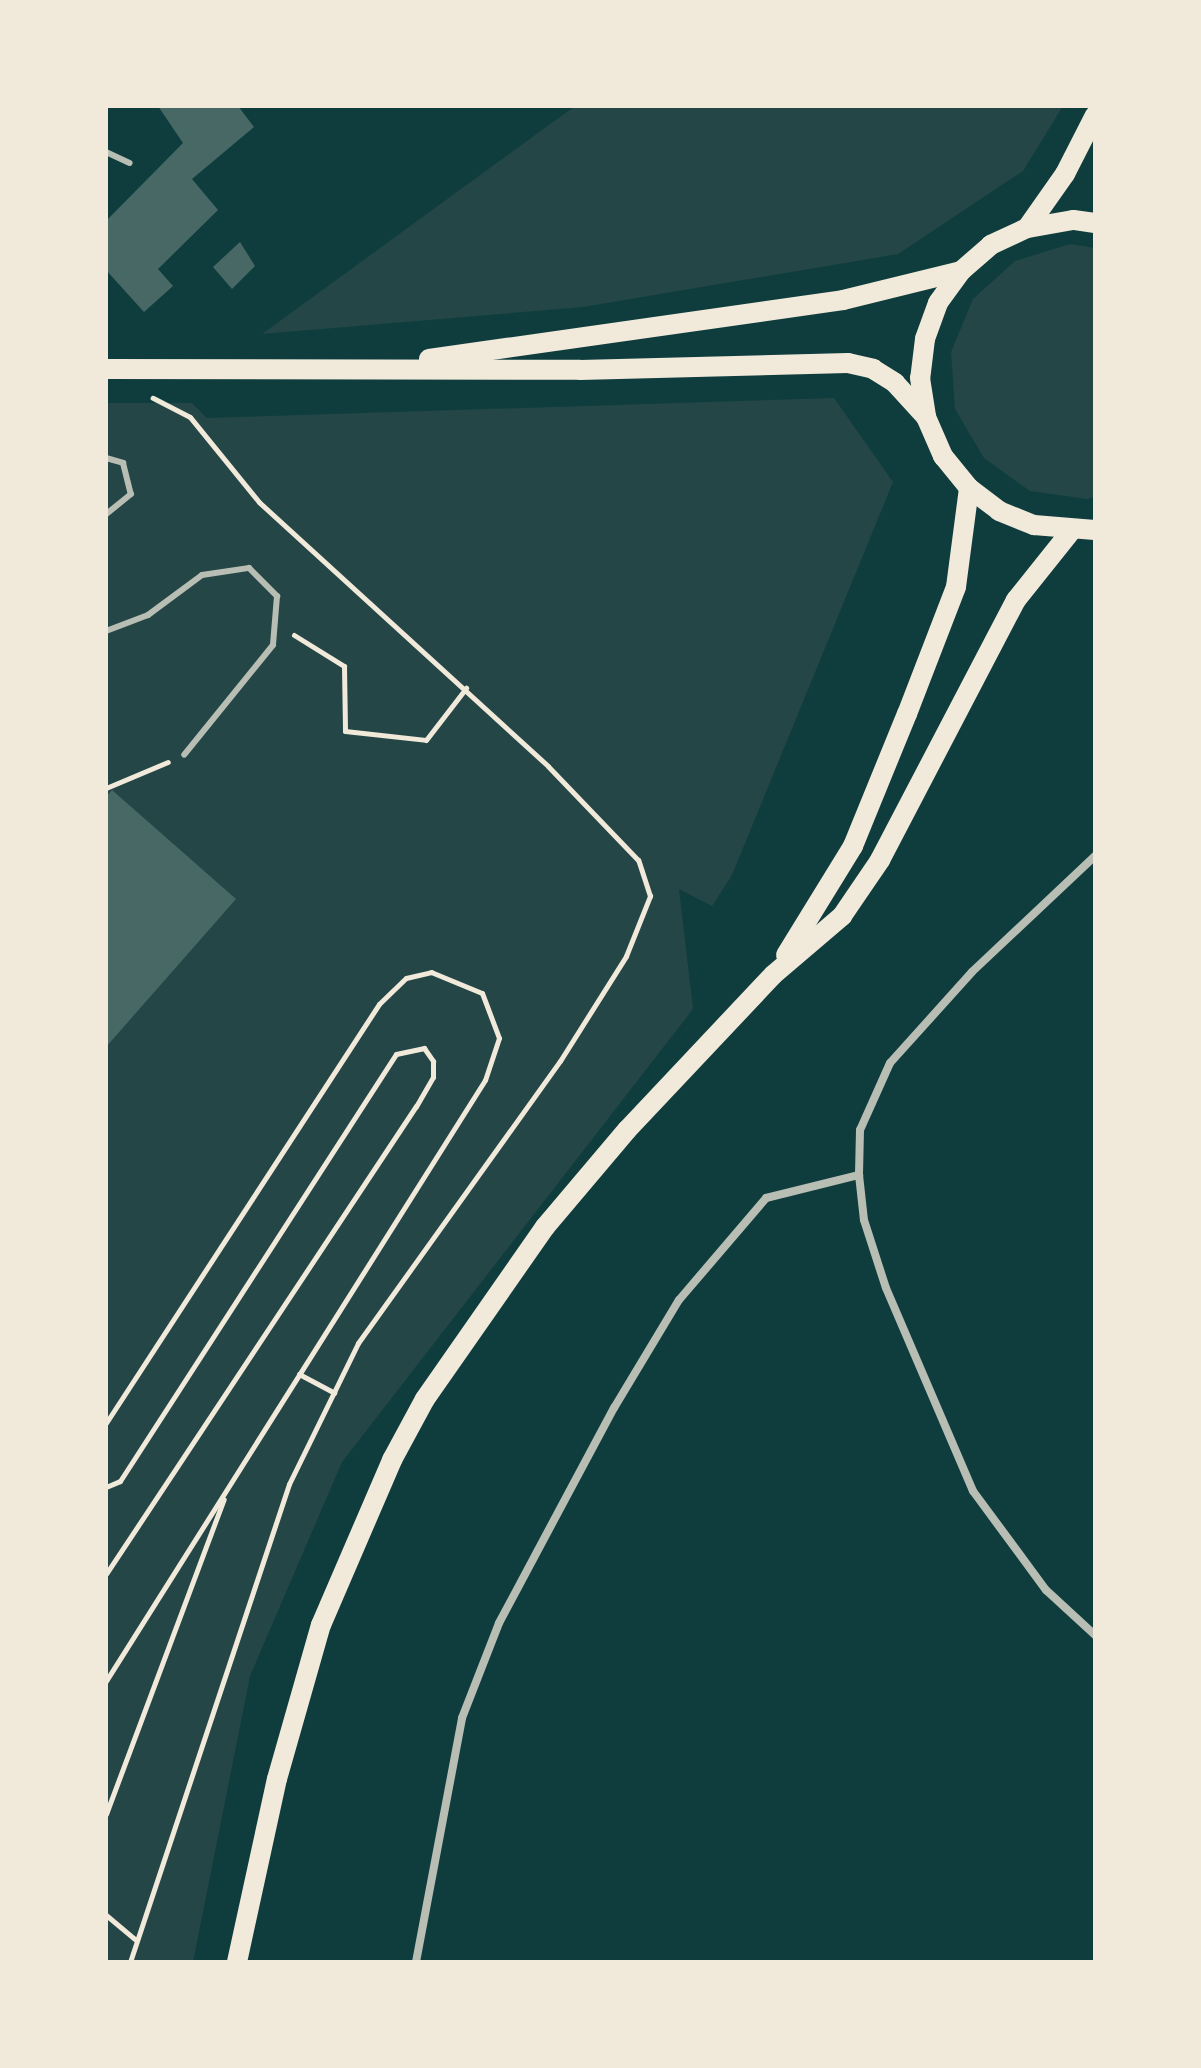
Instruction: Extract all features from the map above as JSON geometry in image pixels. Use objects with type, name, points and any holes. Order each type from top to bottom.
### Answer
[{"type":"main road","points":[[1027,228],[1065,174],[1095,115]]},
{"type":"main road","points":[[1095,223],[1073,220],[1027,228],[991,245],[961,271],[938,303],[925,339],[920,378],[926,417],[943,456],[969,488],[1011,516],[1071,531],[1095,530]]},
{"type":"main road","points":[[349,369],[843,300],[961,271]]},
{"type":"main road","points":[[106,369],[848,363],[873,369],[895,383],[926,417]]},
{"type":"main road","points":[[773,975],[853,846],[907,714],[956,587],[969,488]]},
{"type":"main road","points":[[237,1962],[277,1779],[317,1640],[392,1460],[460,1344],[545,1227],[773,975],[842,916],[880,860],[1016,600],[1071,531]]},
{"type":"street","points":[[1095,856],[972,972],[890,1063],[860,1130],[859,1175],[864,1220],[886,1288],[973,1491],[1046,1590],[1095,1635]]},
{"type":"street","points":[[416,1962],[462,1718],[499,1623],[614,1408],[679,1300],[766,1198],[859,1175]]},
{"type":"lane","points":[[106,152],[130,163]]},
{"type":"lane","points":[[106,458],[123,463],[131,494],[106,514]]},
{"type":"lane","points":[[106,631],[148,615],[202,575],[249,568],[277,596],[273,645],[184,755]]},
{"type":"path","points":[[130,1962],[135,1939],[289,1484],[358,1343],[568,1048],[626,956],[650,896],[638,860],[466,688],[259,502],[190,417],[142,393]]},
{"type":"path","points":[[275,624],[344,666],[345,731],[426,740],[466,688]]},
{"type":"path","points":[[106,788],[184,755]]},
{"type":"path","points":[[106,1423],[379,1004],[406,978],[431,972],[458,980],[482,993],[493,1015],[499,1038],[485,1080],[106,1681]]},
{"type":"path","points":[[106,1487],[120,1481],[396,1054],[424,1048],[433,1061],[433,1077],[416,1106],[106,1574]]},
{"type":"path","points":[[299,1374],[334,1393]]},
{"type":"path","points":[[106,1814],[229,1487]]},
{"type":"path","points":[[106,1915],[135,1939]]},
{"type":"shaded area","points":[[575,106],[1063,106],[1023,171],[898,254],[583,307],[262,334]]},
{"type":"shaded area","points":[[1070,244],[1095,248],[1095,497],[1087,499],[1030,491],[984,458],[955,409],[951,352],[973,299],[1015,261]]},
{"type":"shaded area","points":[[834,398],[893,482],[732,875],[712,906],[679,889],[693,1009],[342,1462],[250,1676],[193,1962],[106,1962],[106,403],[192,403],[207,418]]},
{"type":"building","points":[[158,106],[238,106],[254,127],[192,179],[218,210],[158,269],[173,286],[144,312],[106,270],[106,221],[183,143]]},
{"type":"building","points":[[240,242],[255,266],[232,289],[213,267]]},
{"type":"building","points":[[112,790],[236,899],[106,1047],[106,797]]}]
